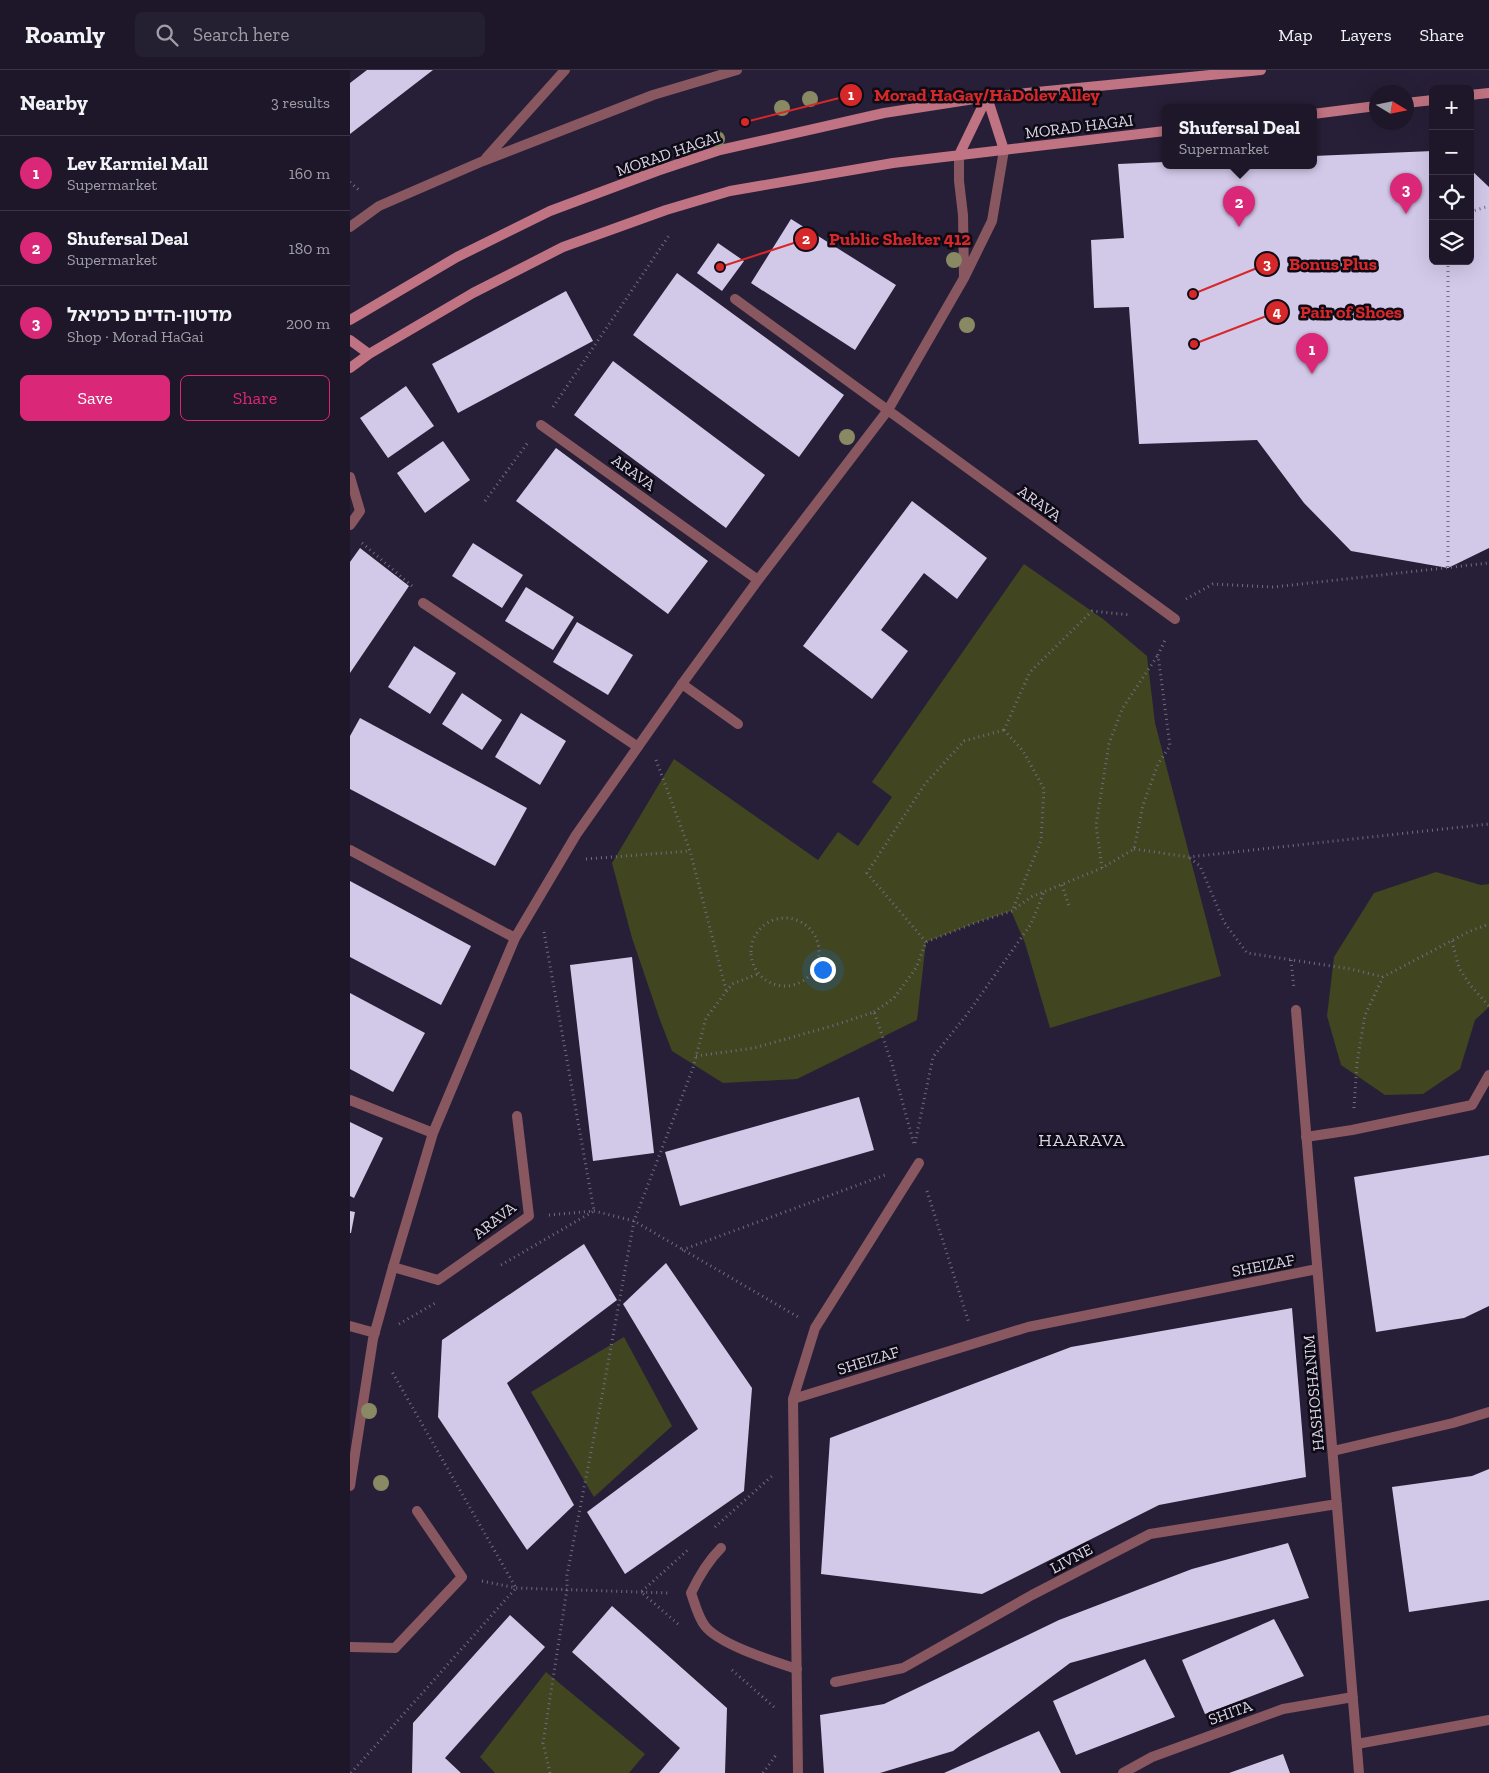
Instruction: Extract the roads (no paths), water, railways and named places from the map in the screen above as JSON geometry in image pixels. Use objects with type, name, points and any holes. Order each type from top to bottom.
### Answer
[{"type":"street","points":[[483,161],[565,70]]},
{"type":"street","points":[[350,227],[379,206],[483,161],[653,95],[737,70]]},
{"type":"street","name":"MORAD HAGAI","points":[[350,320],[457,256],[550,211],[657,170],[720,150],[884,113],[987,97],[1208,72],[1262,70]]},
{"type":"street","points":[[1474,95],[1489,93]]},
{"type":"street","points":[[350,1486],[374,1336],[433,1133],[516,938],[576,835],[682,684],[758,580],[888,410],[964,278],[992,221],[1004,150],[987,97]]},
{"type":"street","points":[[964,278],[959,155],[987,97]]},
{"type":"street","points":[[1414,102],[1429,100]]},
{"type":"street","points":[[1317,113],[1369,107]]},
{"type":"street","name":"MORAD HAGAI","points":[[350,368],[472,292],[564,247],[666,210],[730,191],[892,163],[1162,131]]},
{"type":"street","name":"ARAVA","points":[[736,299],[1175,619]]},
{"type":"street","points":[[350,340],[370,354]]},
{"type":"street","name":"ARAVA","points":[[541,425],[758,580]]},
{"type":"street","points":[[350,477],[360,511],[350,524]]},
{"type":"street","points":[[423,603],[638,747]]},
{"type":"street","points":[[682,684],[738,724]]},
{"type":"street","points":[[350,850],[516,938]]},
{"type":"street","name":"HASHOSHANIM","points":[[1296,1010],[1360,1773]]},
{"type":"street","points":[[1306,1137],[1352,1130],[1472,1105],[1489,1075]]},
{"type":"street","points":[[350,1100],[433,1133]]},
{"type":"street","name":"ARAVA","points":[[393,1267],[438,1280],[529,1216],[518,1116]]},
{"type":"street","points":[[798,1773],[793,1399],[816,1328],[919,1163]]},
{"type":"street","name":"SHEIZAF","points":[[793,1399],[1028,1327],[1317,1269]]},
{"type":"street","points":[[350,1326],[374,1336]]},
{"type":"street","points":[[1333,1451],[1453,1423],[1489,1412]]},
{"type":"street","name":"LIVNE","points":[[835,1682],[903,1668],[1032,1595],[1150,1534],[1337,1504]]},
{"type":"street","points":[[350,1647],[395,1648],[462,1577],[417,1511]]},
{"type":"street","points":[[721,1548],[698,1577],[691,1594],[706,1627],[741,1649],[797,1669]]},
{"type":"street","name":"SHITA","points":[[1123,1773],[1152,1756],[1283,1709],[1353,1696]]},
{"type":"street","points":[[1357,1744],[1489,1720]]},
{"type":"place","name":"Morad HaGay/HaDolev Alley","points":[[745,122]]},
{"type":"place","name":"מדטון-הדים כרמיאל","points":[[1406,214]]},
{"type":"place","name":"Shufersal Deal","points":[[1239,227]]},
{"type":"place","name":"Public Shelter 412","points":[[720,267]]},
{"type":"place","name":"Bonus Plus","points":[[1193,294]]},
{"type":"place","name":"Pair of Shoes","points":[[1194,344]]},
{"type":"place","name":"Lev Karmiel Mall","points":[[1312,374]]},
{"type":"district","name":"HAARAVA","points":[[1082,1140]]}]
